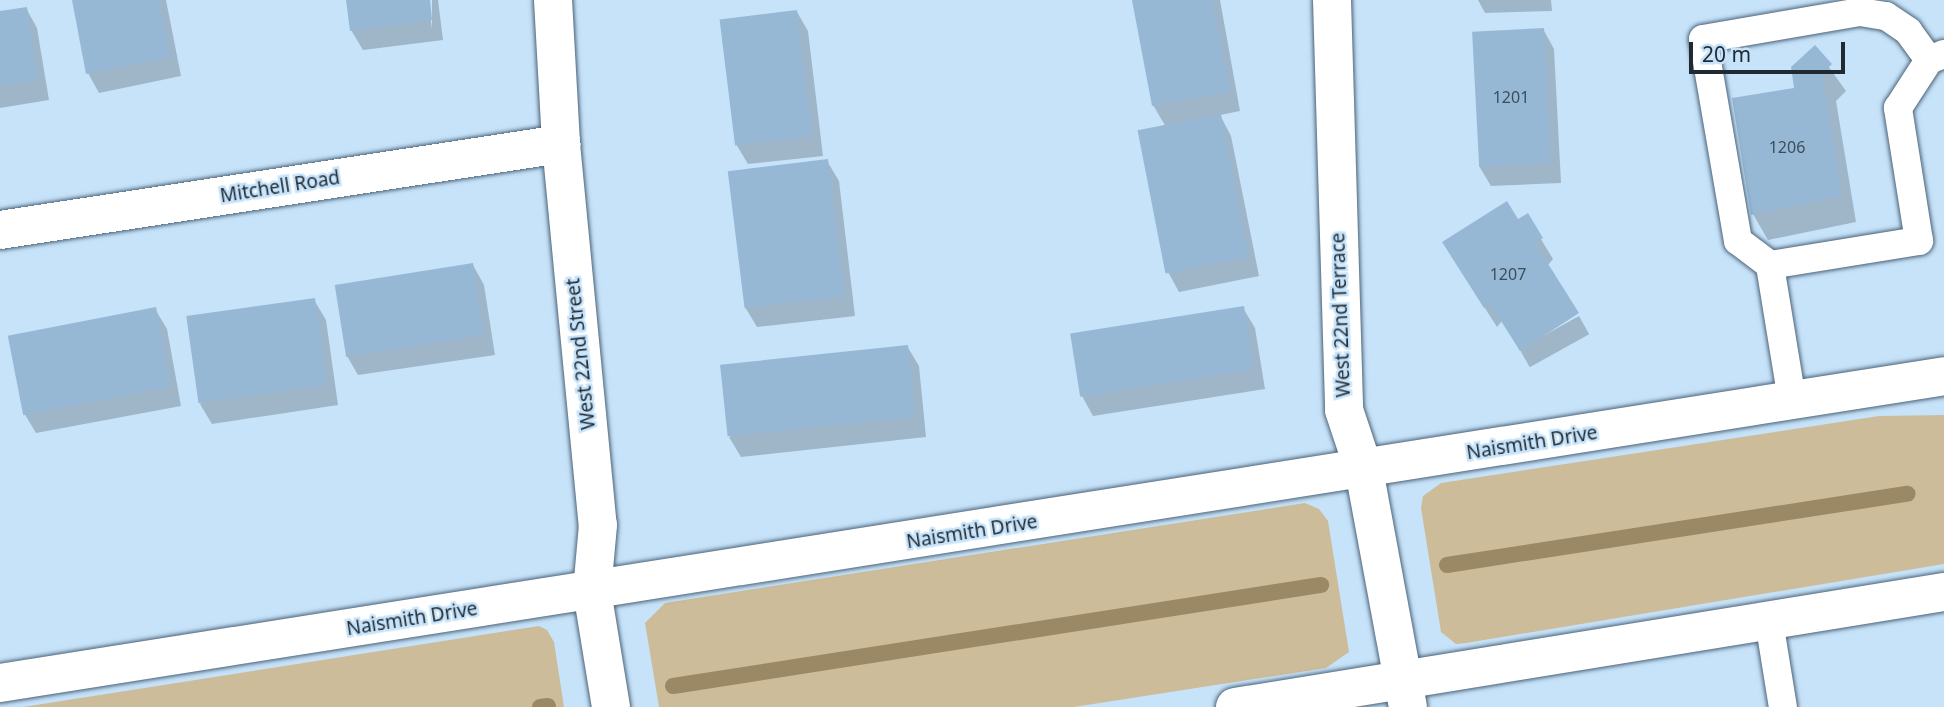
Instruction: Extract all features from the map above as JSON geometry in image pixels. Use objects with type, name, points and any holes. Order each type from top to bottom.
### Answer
[{"type":"street","name":"West 22nd Street","points":[[552,0],[561,144],[598,525],[592,591],[611,707]]},
{"type":"street","name":"West 22nd Terrace","points":[[1332,0],[1344,410],[1364,470],[1404,694]]},
{"type":"street","name":"Mitchell Road","points":[[0,230],[561,144]]},
{"type":"street","name":"Naismith Drive","points":[[0,684],[1944,376]]},
{"type":"street","points":[[1235,707],[1404,694],[1769,621],[1944,592]]},
{"type":"lane","points":[[1770,265],[1919,241],[1898,108],[1937,57],[1886,16],[1860,12],[1703,39],[1738,241],[1770,265],[1793,400]]},
{"type":"lane","points":[[1769,621],[1783,707]]},
{"type":"shaded area","points":[[1944,415],[1944,564],[1466,643],[1456,644],[1441,632],[1421,508],[1423,496],[1441,483],[1879,416]]},
{"type":"shaded area","points":[[1305,503],[1319,509],[1328,521],[1349,652],[1326,668],[1074,707],[659,707],[645,623],[665,603]]},
{"type":"shaded area","points":[[539,626],[547,630],[554,642],[564,707],[23,707]]},
{"type":"building","points":[[72,0],[159,0],[171,57],[86,74]]},
{"type":"building","points":[[346,0],[430,0],[432,20],[350,31]]},
{"type":"building","points":[[1132,0],[1213,0],[1230,92],[1152,106]]},
{"type":"building","points":[[27,7],[38,80],[0,86],[0,11]]},
{"type":"building","points":[[797,10],[812,136],[735,146],[720,20]]},
{"type":"building","points":[[1544,28],[1551,163],[1479,167],[1472,32]]},
{"type":"building","points":[[1815,45],[1832,64],[1822,74],[1842,196],[1751,215],[1732,98],[1794,88],[1791,67]]},
{"type":"building","points":[[1221,114],[1249,257],[1165,274],[1138,130]]},
{"type":"building","points":[[828,159],[845,296],[745,308],[728,171]]},
{"type":"building","points":[[1507,201],[1518,219],[1528,213],[1543,238],[1535,243],[1579,313],[1520,351],[1491,305],[1484,308],[1442,242]]},
{"type":"building","points":[[473,263],[484,335],[346,357],[335,285]]},
{"type":"building","points":[[315,298],[327,385],[199,403],[186,316]]},
{"type":"building","points":[[1244,306],[1254,369],[1080,397],[1070,334]]},
{"type":"building","points":[[156,307],[171,387],[23,415],[8,336]]},
{"type":"building","points":[[908,345],[916,417],[728,436],[720,365]]},
{"type":"waterway","points":[[1447,565],[1908,494]]},
{"type":"waterway","points":[[673,686],[1321,585]]},
{"type":"waterway","points":[[540,707],[548,706]]}]
